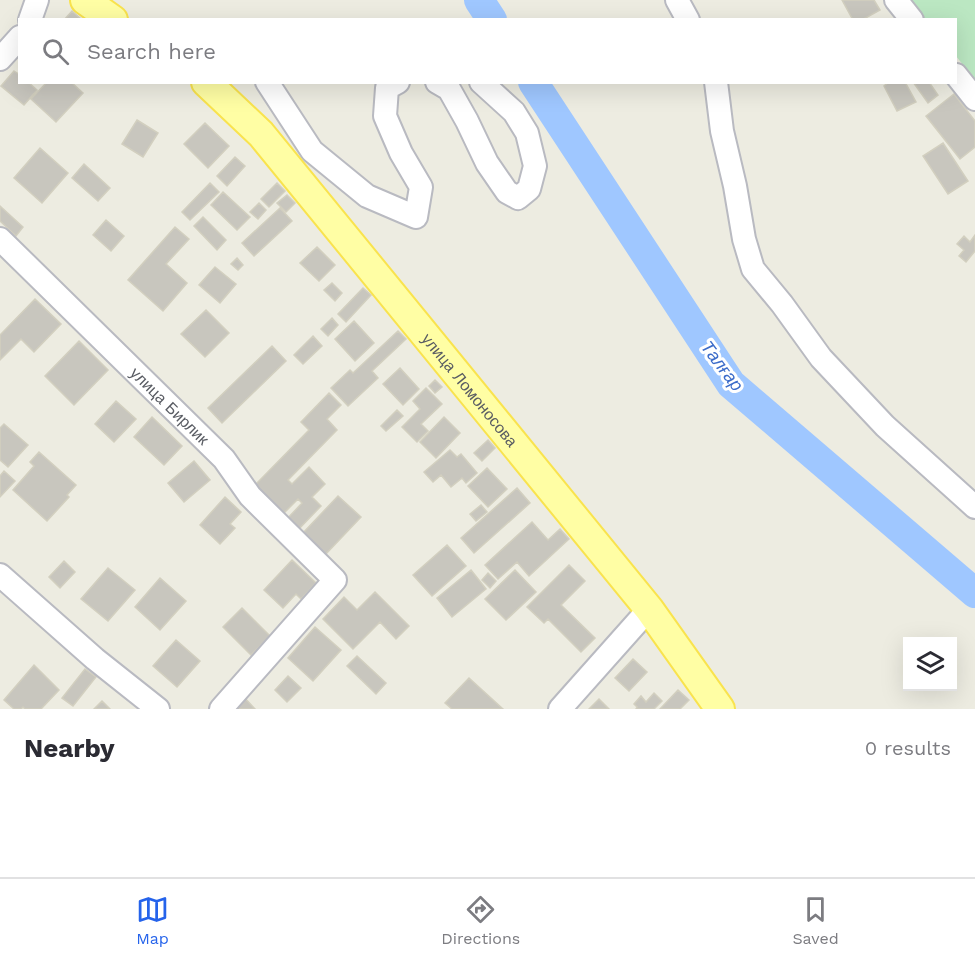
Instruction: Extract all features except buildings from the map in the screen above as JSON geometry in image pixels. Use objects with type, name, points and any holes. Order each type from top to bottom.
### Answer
[{"type":"main road","points":[[85,0],[110,18]]},
{"type":"main road","name":"улица Ломоносова","points":[[208,84],[261,134],[649,609],[720,709]]},
{"type":"street","points":[[31,18],[37,0]]},
{"type":"street","points":[[677,0],[687,18]]},
{"type":"street","points":[[896,0],[910,18]]},
{"type":"street","points":[[0,59],[18,39]]},
{"type":"street","points":[[957,76],[975,99]]},
{"type":"street","points":[[268,84],[312,150],[367,196],[416,218],[421,187],[401,153],[385,116],[387,88],[394,84]]},
{"type":"street","points":[[440,84],[448,89],[467,121],[487,163],[507,192],[518,198],[529,189],[535,166],[527,133],[514,112],[483,84]]},
{"type":"street","points":[[716,84],[722,131],[744,239],[753,269],[782,304],[820,358],[885,426],[975,507]]},
{"type":"street","name":"улица Бирлик","points":[[0,238],[224,459],[250,496],[335,579],[221,709]]},
{"type":"street","points":[[0,575],[95,659],[158,709]]},
{"type":"street","points":[[560,709],[649,609]]},
{"type":"green space","points":[[909,0],[975,0],[975,80],[957,57],[957,18],[924,18]]},
{"type":"waterway","name":"Талғар","points":[[479,0],[491,18]]},
{"type":"waterway","name":"Талғар","points":[[534,84],[731,384],[975,593]]}]
